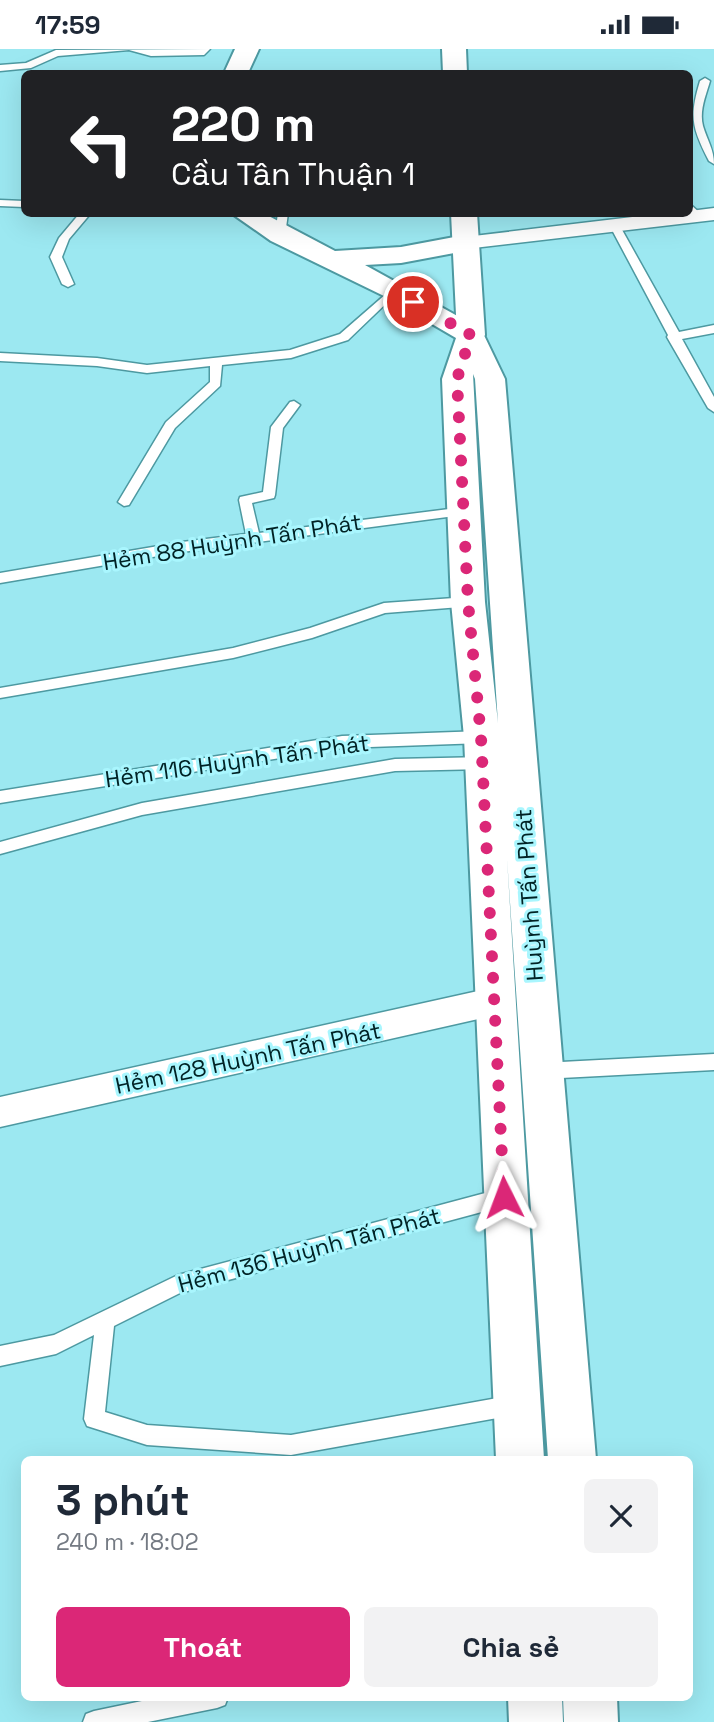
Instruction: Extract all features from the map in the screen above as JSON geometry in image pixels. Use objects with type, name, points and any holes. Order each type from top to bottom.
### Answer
[{"type":"main road","points":[[237,70],[247,49]]},
{"type":"main road","points":[[454,49],[456,70]]},
{"type":"main road","points":[[258,217],[282,224],[333,259],[471,335]]},
{"type":"main road","name":"Huỳnh Tấn Phát","points":[[464,217],[471,335],[489,379],[500,747],[496,1001],[500,1125],[520,1456]]},
{"type":"main road","points":[[333,259],[401,255],[465,243]]},
{"type":"main road","name":"Huỳnh Tấn Phát","points":[[471,335],[457,379],[468,602],[500,747],[542,1071],[572,1456]]},
{"type":"main road","points":[[500,1125],[545,1117]]},
{"type":"main road","points":[[535,1701],[536,1722]]},
{"type":"street","points":[[465,243],[616,227],[672,217]]},
{"type":"street","name":"Hẻm 128 Huỳnh Tấn Phát","points":[[0,1112],[496,1001]]},
{"type":"lane","points":[[0,69],[29,70],[56,53],[124,49]]},
{"type":"lane","points":[[133,49],[151,53],[204,51]]},
{"type":"lane","points":[[705,81],[695,114],[698,129],[714,161]]},
{"type":"lane","points":[[0,203],[21,204]]},
{"type":"lane","points":[[68,284],[56,257],[64,238],[82,217]]},
{"type":"lane","points":[[616,227],[673,337],[714,408]]},
{"type":"lane","points":[[0,357],[97,362],[147,369],[292,354],[344,337],[394,291]]},
{"type":"lane","points":[[673,337],[714,329]]},
{"type":"lane","points":[[124,502],[170,425],[216,383],[216,362]]},
{"type":"lane","points":[[253,537],[245,500],[269,495],[277,427],[294,405]]},
{"type":"lane","name":"Hẻm 88 Huỳnh Tấn Phát","points":[[0,578],[253,537],[465,510]]},
{"type":"lane","points":[[0,694],[233,653],[312,633],[384,608],[468,602]]},
{"type":"lane","name":"Hẻm 116 Huỳnh Tấn Phát","points":[[0,797],[342,742],[500,747]]},
{"type":"lane","points":[[0,848],[142,809],[500,747]]},
{"type":"lane","points":[[498,1070],[542,1071],[714,1062]]},
{"type":"lane","name":"Hẻm 136 Huỳnh Tấn Phát","points":[[0,1356],[56,1344],[178,1284],[504,1197]]},
{"type":"lane","points":[[105,1320],[94,1419],[147,1435],[291,1445],[517,1405]]},
{"type":"lane","points":[[94,1722],[197,1701]]},
{"type":"route","points":[[413,302],[471,335],[457,379],[468,602],[481,737],[504,1197]]}]
